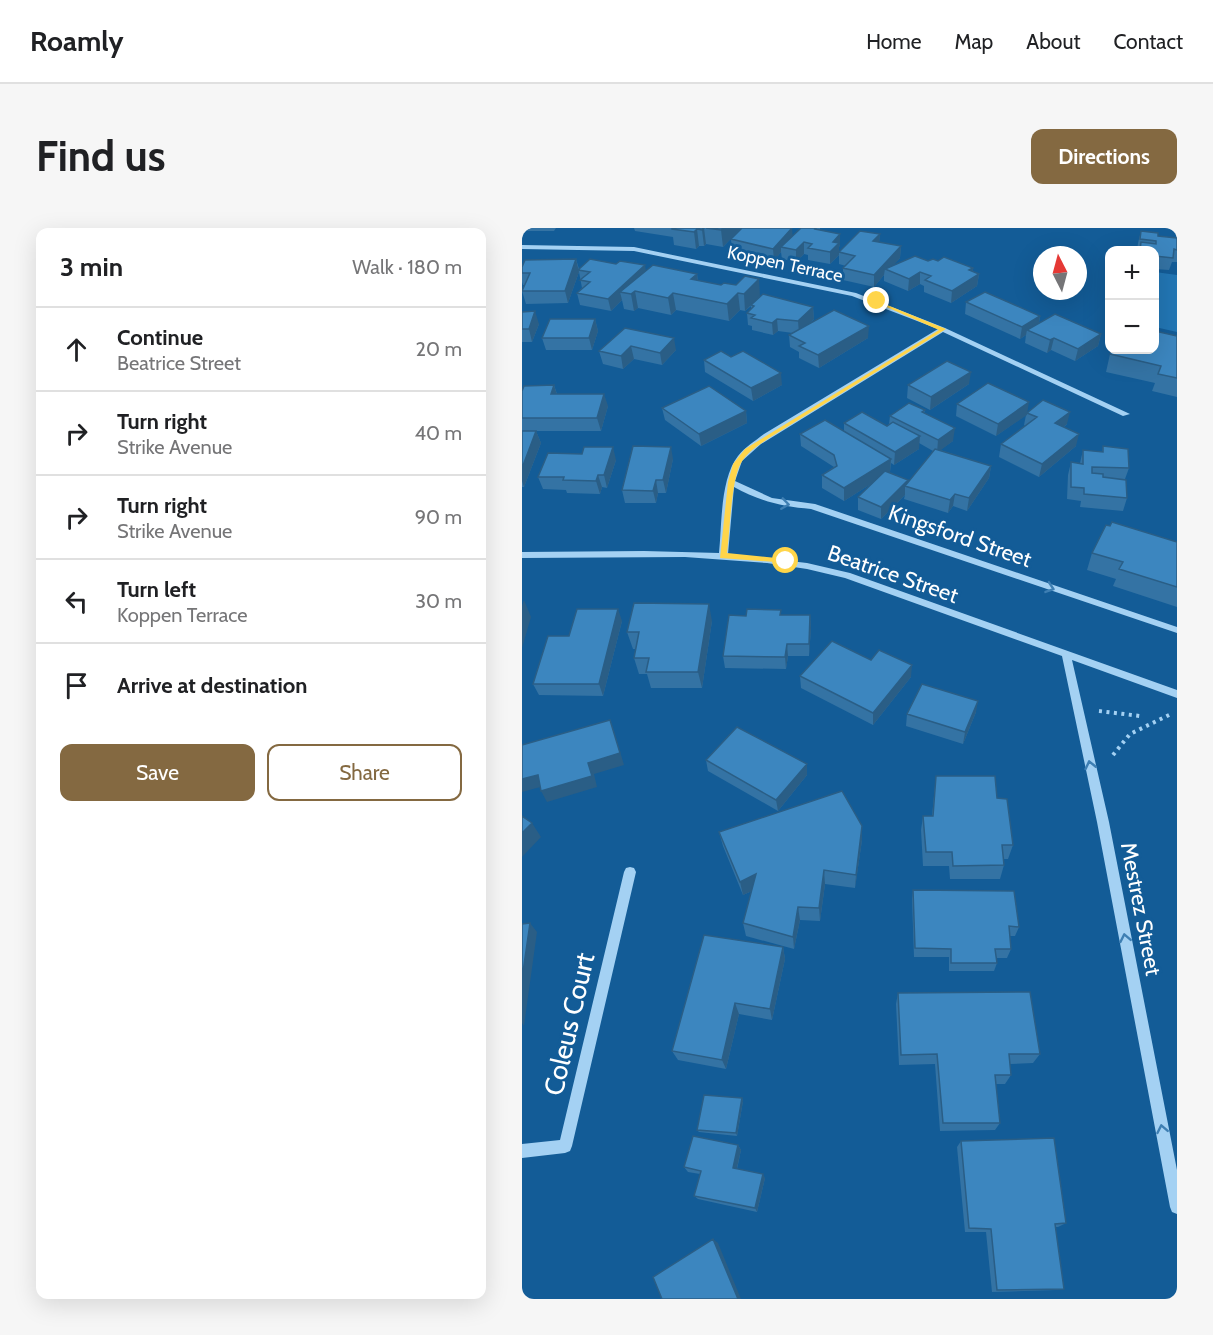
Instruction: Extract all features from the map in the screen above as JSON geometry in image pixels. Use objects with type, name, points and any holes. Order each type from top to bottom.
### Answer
[{"type":"street","name":"Koppen Terrace","points":[[522,247],[609,247],[668,255],[854,294],[943,329],[1126,414]]},
{"type":"street","points":[[723,556],[736,464],[747,451],[943,329]]},
{"type":"street","name":"Kingsford Street","points":[[732,482],[760,499],[786,505],[812,506],[1177,630]]},
{"type":"street","name":"Beatrice Street","points":[[522,555],[723,556],[786,561],[847,575],[1066,654]]},
{"type":"street","points":[[1066,654],[1177,694]]},
{"type":"street","name":"Mestrez Street","points":[[1066,654],[1103,822],[1177,1207]]},
{"type":"street","name":"Coleus Court","points":[[522,1151],[565,1146],[630,872]]},
{"type":"path","points":[[1098,711],[1140,716]]},
{"type":"path","points":[[1111,757],[1119,742],[1141,727],[1177,711]]},
{"type":"shaded area","points":[[1159,273],[1177,275],[1177,332],[1159,328]]},
{"type":"building","points":[[672,228],[704,228],[694,232]]},
{"type":"building","points":[[742,228],[792,228],[773,249],[731,239]]},
{"type":"building","points":[[801,228],[816,228],[840,234],[833,242],[839,243],[830,252],[808,248],[812,244],[804,242],[796,250],[781,247]]},
{"type":"building","points":[[860,231],[880,234],[873,241],[901,246],[874,275],[843,268],[855,256],[839,252]]},
{"type":"building","points":[[1141,231],[1177,238],[1177,250],[1174,249],[1173,258],[1159,256],[1159,246],[1140,246],[1141,242],[1156,244],[1156,241],[1140,239]]},
{"type":"building","points":[[915,256],[928,261],[933,259],[938,261],[944,257],[973,268],[969,270],[979,274],[952,291],[925,280],[931,276],[920,272],[909,279],[885,269]]},
{"type":"building","points":[[576,259],[565,291],[522,291],[530,273],[522,273],[525,260]]},
{"type":"building","points":[[590,259],[616,264],[620,261],[645,265],[608,299],[577,293],[590,282],[580,280],[590,272],[578,270]]},
{"type":"building","points":[[653,265],[697,274],[691,279],[721,285],[724,283],[736,285],[745,276],[759,279],[744,294],[738,293],[727,304],[673,293],[668,298],[635,291],[631,294],[620,292]]},
{"type":"building","points":[[985,292],[1040,316],[1022,327],[966,302]]},
{"type":"building","points":[[763,294],[813,307],[798,321],[777,319],[772,323],[751,318],[755,315],[747,313],[754,306],[751,305]]},
{"type":"building","points":[[834,310],[869,326],[818,355],[799,346],[805,343],[789,335]]},
{"type":"building","points":[[535,311],[529,329],[522,329],[522,312]]},
{"type":"building","points":[[1055,314],[1101,334],[1078,349],[1054,338],[1050,340],[1027,330]]},
{"type":"building","points":[[550,319],[595,319],[589,338],[542,338]]},
{"type":"building","points":[[625,328],[674,338],[660,353],[631,346],[621,356],[599,351]]},
{"type":"building","points":[[1159,332],[1177,336],[1177,378],[1158,374],[1161,366],[1110,354],[1159,354]]},
{"type":"building","points":[[721,351],[731,357],[743,351],[781,373],[751,388],[704,360]]},
{"type":"building","points":[[947,361],[971,372],[931,397],[908,385]]},
{"type":"building","points":[[988,383],[1029,402],[998,424],[957,404]]},
{"type":"building","points":[[554,385],[551,394],[604,394],[597,418],[522,418],[524,386]]},
{"type":"building","points":[[709,386],[746,411],[699,434],[662,408]]},
{"type":"building","points":[[1043,400],[1070,412],[1055,423],[1079,434],[1042,464],[1001,444],[1037,417],[1027,413]]},
{"type":"building","points":[[909,403],[955,428],[938,440],[890,416]]},
{"type":"building","points":[[862,412],[887,426],[893,422],[920,436],[895,452],[844,423]]},
{"type":"building","points":[[825,420],[891,459],[844,488],[822,475],[837,466],[834,455],[800,434]]},
{"type":"building","points":[[522,431],[536,431],[522,468]]},
{"type":"building","points":[[633,446],[671,447],[663,480],[656,480],[653,491],[622,490]]},
{"type":"building","points":[[1103,446],[1128,449],[1129,468],[1092,467],[1092,473],[1126,480],[1127,498],[1084,494],[1084,488],[1071,487],[1071,462],[1083,464],[1083,450],[1103,452]]},
{"type":"building","points":[[584,447],[613,447],[604,475],[598,475],[596,481],[538,477],[548,453],[582,454]]},
{"type":"building","points":[[935,449],[991,466],[969,498],[955,494],[950,500],[905,486]]},
{"type":"building","points":[[885,471],[908,480],[881,507],[858,497]]},
{"type":"building","points":[[1112,522],[1177,542],[1177,587],[1119,569],[1123,562],[1092,553],[1106,525],[1110,526]]},
{"type":"building","points":[[634,603],[709,604],[698,672],[646,672],[649,658],[634,658],[639,632],[627,632]]},
{"type":"building","points":[[577,609],[618,609],[599,684],[533,684],[548,636],[569,636]]},
{"type":"building","points":[[747,609],[781,610],[780,615],[810,615],[809,644],[787,644],[785,657],[723,656],[729,615],[746,616]]},
{"type":"building","points":[[832,641],[871,660],[879,650],[912,665],[873,713],[800,676]]},
{"type":"building","points":[[922,684],[978,701],[965,732],[907,714]]},
{"type":"building","points":[[610,720],[620,753],[588,763],[592,776],[541,791],[538,775],[522,779],[522,745]]},
{"type":"building","points":[[737,727],[807,764],[776,800],[706,760]]},
{"type":"building","points":[[936,776],[995,776],[997,798],[1007,799],[1013,845],[1002,845],[1004,865],[953,866],[952,852],[926,852],[923,816],[933,816]]},
{"type":"building","points":[[842,791],[862,826],[856,875],[824,870],[819,908],[798,907],[793,937],[743,923],[756,874],[740,882],[719,832]]},
{"type":"building","points":[[522,816],[532,823],[522,833]]},
{"type":"building","points":[[913,890],[1014,891],[1019,927],[1009,926],[1011,949],[995,949],[997,963],[951,963],[951,949],[915,948]]},
{"type":"building","points":[[530,923],[522,979],[522,924]]},
{"type":"building","points":[[704,935],[783,947],[770,1009],[735,1003],[722,1060],[672,1051]]},
{"type":"building","points":[[1030,992],[1040,1054],[1009,1054],[1011,1075],[995,1075],[1000,1123],[943,1123],[937,1054],[901,1055],[898,993]]},
{"type":"building","points":[[704,1095],[742,1098],[736,1133],[697,1130]]},
{"type":"building","points":[[693,1136],[738,1145],[733,1168],[763,1174],[755,1208],[694,1196],[701,1171],[684,1167]]},
{"type":"building","points":[[1054,1138],[1066,1223],[1055,1224],[1064,1289],[997,1290],[991,1229],[969,1228],[961,1141]]},
{"type":"building","points":[[713,1239],[738,1299],[662,1299],[653,1277]]},
{"type":"route","points":[[786,561],[723,556],[736,464],[747,451],[767,436],[943,329],[877,301]]}]
